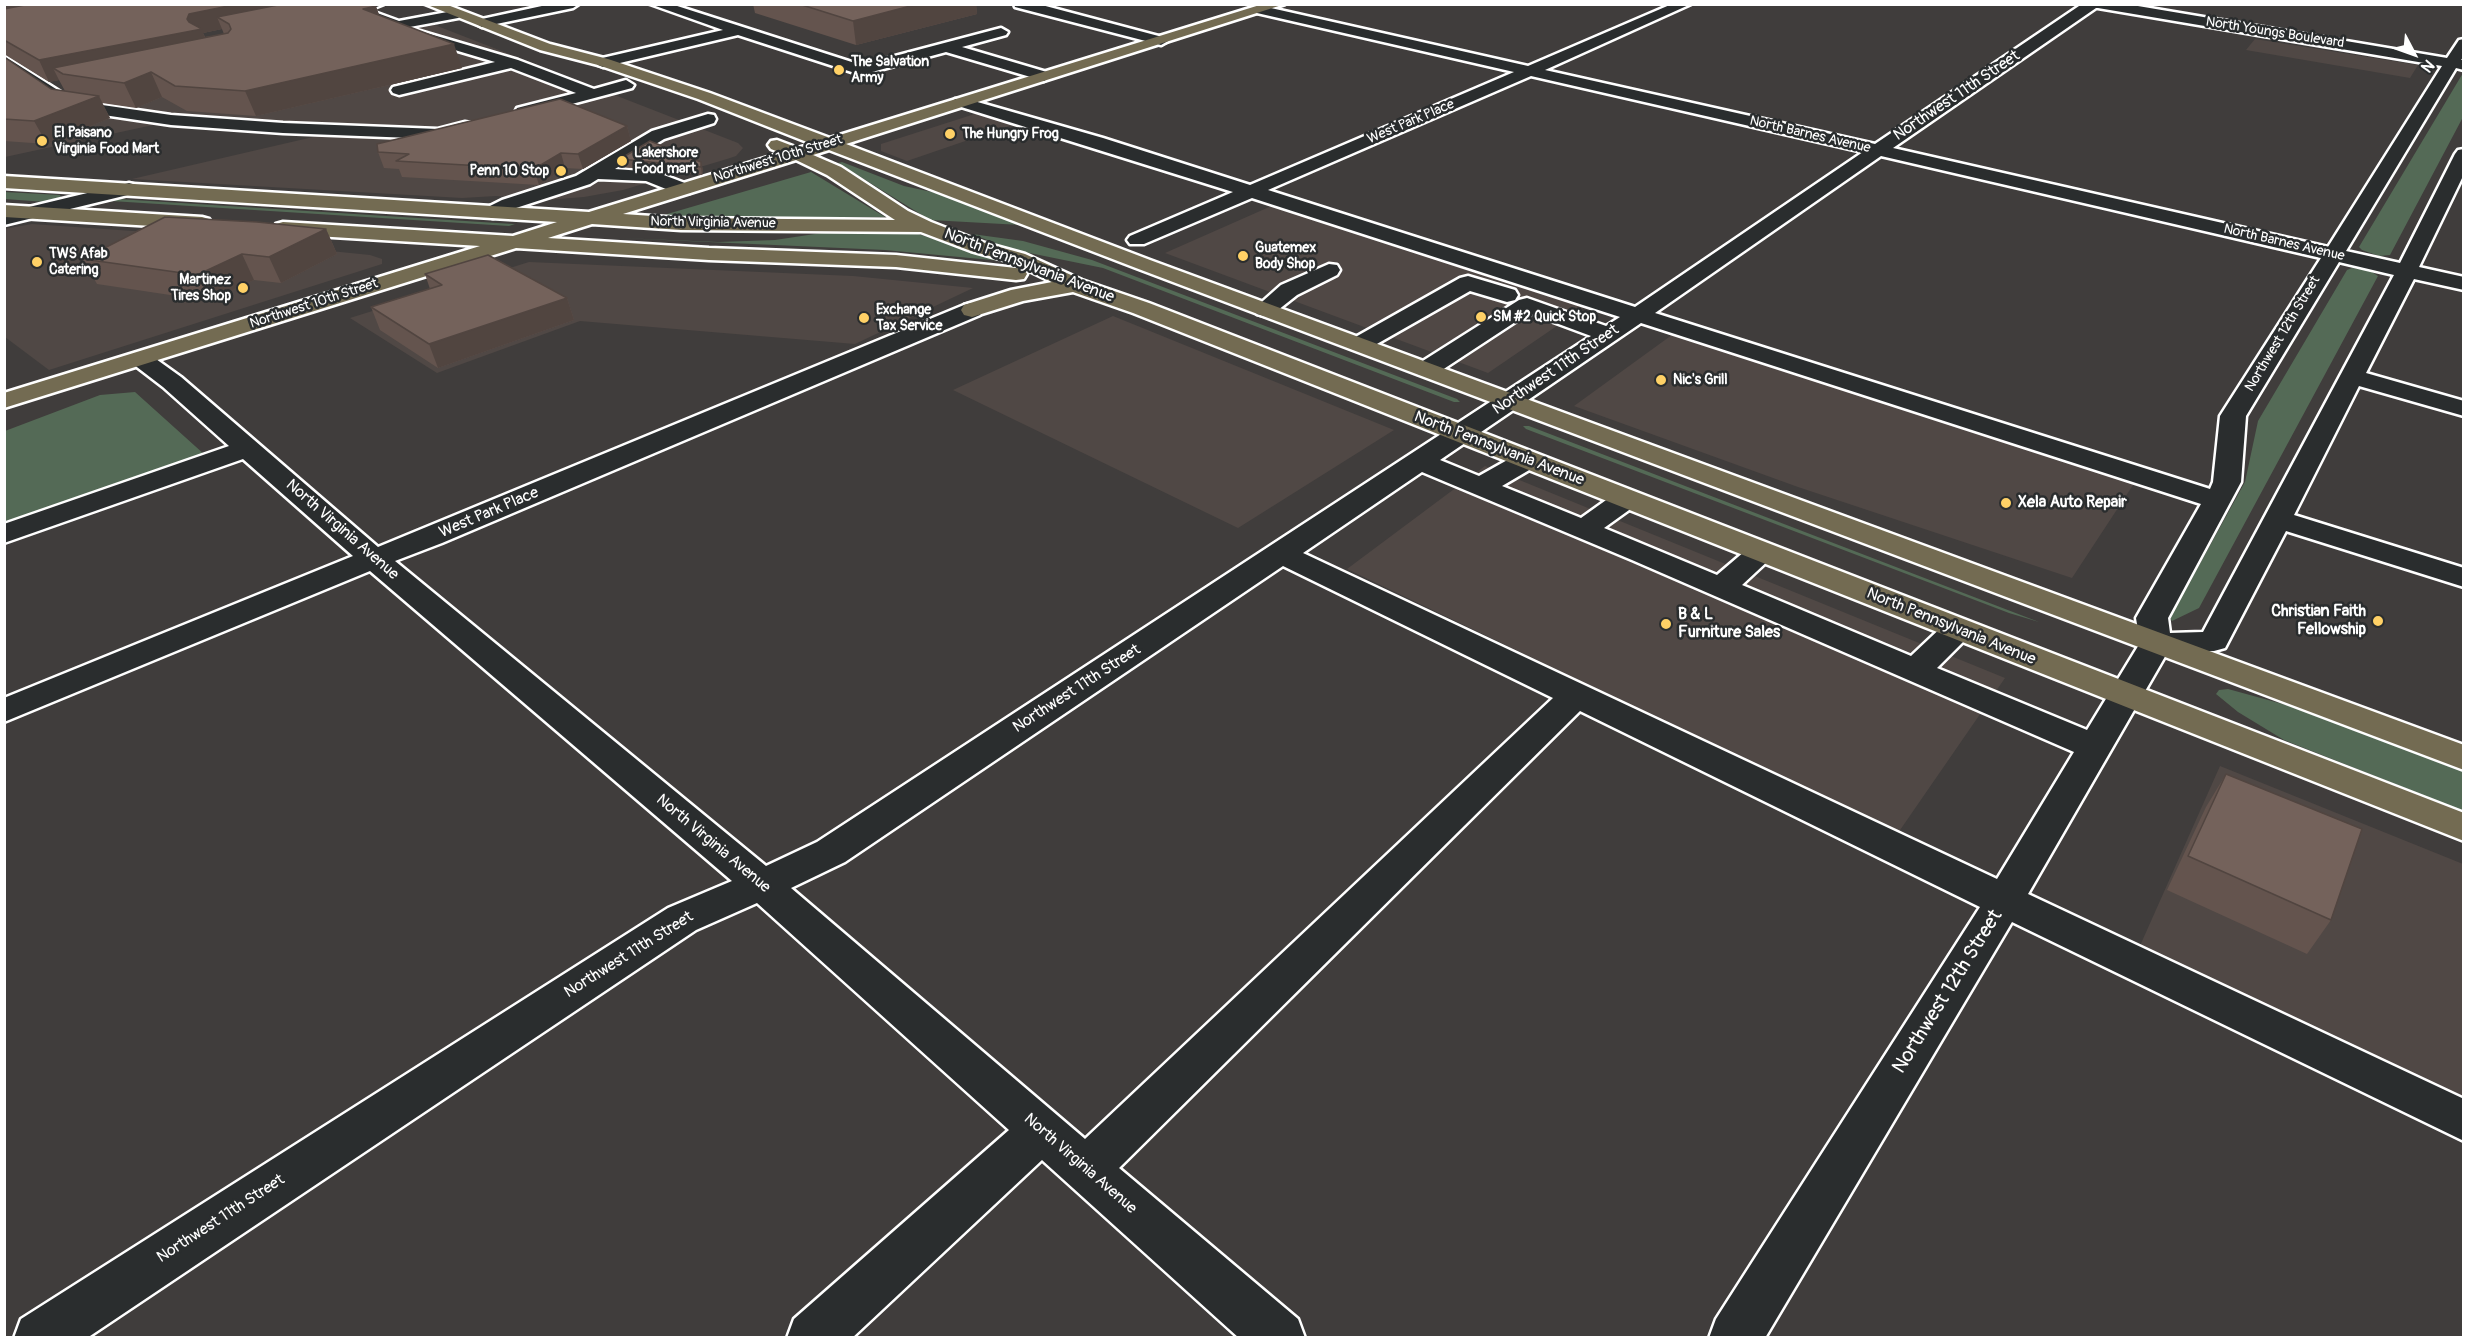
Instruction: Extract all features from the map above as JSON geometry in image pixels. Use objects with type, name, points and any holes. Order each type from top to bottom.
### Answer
[{"type":"main road","points":[[431,4],[551,50],[648,95]]},
{"type":"main road","name":"Northwest 10th Street","points":[[4,400],[141,360],[1044,76],[1271,7]]},
{"type":"main road","points":[[551,50],[603,62],[831,143],[1143,264],[2463,758]]},
{"type":"main road","points":[[681,109],[728,127]]},
{"type":"main road","name":"North Pennsylvania Avenue","points":[[759,138],[798,153],[834,171],[901,215],[924,226],[978,247],[1018,258],[1074,285],[1107,295],[2463,828]]},
{"type":"main road","name":"North Virginia Avenue","points":[[4,182],[587,219],[716,225],[924,226],[995,230],[1097,246]]},
{"type":"main road","points":[[4,211],[218,224]]},
{"type":"main road","name":"North Virginia Avenue","points":[[264,227],[709,255],[896,261],[1015,274],[1074,285]]},
{"type":"main road","points":[[1070,236],[1137,240],[1137,254],[1143,264]]},
{"type":"main road","points":[[950,266],[981,282],[981,296],[972,310]]},
{"type":"main road","points":[[972,310],[1019,295],[1074,285]]},
{"type":"main road","name":"Northwest 10th Street","points":[[4,413],[141,360]]},
{"type":"street","points":[[573,4],[470,19],[408,31],[513,63],[592,94]]},
{"type":"street","points":[[656,4],[861,70],[1001,32]]},
{"type":"street","points":[[1020,4],[1161,41]]},
{"type":"street","name":"West Park Place","points":[[1137,240],[1685,4]]},
{"type":"street","name":"Northwest 11th Street","points":[[40,1338],[682,919],[831,852],[1462,434],[2092,4]]},
{"type":"street","name":"North Youngs Boulevard","points":[[2098,4],[2459,63]]},
{"type":"street","points":[[372,6],[359,11],[392,24],[470,19]]},
{"type":"street","points":[[343,11],[372,6]]},
{"type":"street","name":"North Barnes Avenue","points":[[1271,7],[1531,71],[2463,284]]},
{"type":"street","points":[[603,62],[739,31]]},
{"type":"street","points":[[462,49],[517,36]]},
{"type":"street","name":"Northwest 12th Street","points":[[1735,1338],[2004,901],[2156,643],[2152,618],[2227,482],[2233,416],[2332,254],[2459,63],[2463,43]]},
{"type":"street","points":[[946,47],[1044,76]]},
{"type":"street","points":[[399,90],[513,63],[551,50]]},
{"type":"street","points":[[4,60],[70,105],[171,120],[283,128],[438,134],[482,123]]},
{"type":"street","points":[[47,89],[70,84]]},
{"type":"street","points":[[504,117],[626,85]]},
{"type":"street","points":[[961,102],[1097,142],[2217,500]]},
{"type":"street","points":[[493,212],[509,204],[572,184],[595,173],[658,135],[708,119]]},
{"type":"street","points":[[2156,643],[2214,641],[2407,271],[2463,154]]},
{"type":"street","points":[[595,173],[649,176],[683,189]]},
{"type":"street","points":[[4,219],[129,189]]},
{"type":"street","points":[[1265,309],[1289,290],[1329,270]]},
{"type":"street","points":[[1360,344],[1468,283],[1512,297],[1527,305],[1609,335]]},
{"type":"street","points":[[1427,369],[1527,305]]},
{"type":"street","name":"West Park Place","points":[[4,711],[320,579],[432,537],[972,310]]},
{"type":"street","name":"North Virginia Avenue","points":[[141,360],[172,382],[374,558],[762,885],[1279,1338]]},
{"type":"street","points":[[2351,376],[2463,409]]},
{"type":"street","points":[[4,534],[248,448]]},
{"type":"street","points":[[1480,487],[1527,460]]},
{"type":"street","points":[[1420,462],[2094,747]]},
{"type":"street","points":[[1583,530],[1626,499]]},
{"type":"street","points":[[2277,519],[2463,578]]},
{"type":"street","points":[[1721,588],[1761,552]]},
{"type":"street","points":[[1282,554],[2463,1121]]},
{"type":"street","points":[[1915,671],[1958,629]]},
{"type":"street","points":[[1086,1169],[1576,694]]},
{"type":"street","points":[[813,1338],[1041,1130]]},
{"type":"shaded area","points":[[427,22],[738,143],[743,148],[736,156],[623,190],[584,197],[546,200],[496,196],[462,198],[132,179],[326,134],[153,125],[5,157],[4,110]]},
{"type":"shaded area","points":[[2255,39],[2418,65],[2410,78],[2246,50]]},
{"type":"shaded area","name":"The Hungry Frog","points":[[981,112],[1018,123],[907,161],[881,151],[881,144]]},
{"type":"shaded area","points":[[1276,204],[1589,304],[1488,373],[1165,253]]},
{"type":"shaded area","points":[[32,224],[133,231],[370,255],[382,259],[382,264],[49,370],[5,337],[4,229]]},
{"type":"shaded area","points":[[529,262],[853,276],[973,288],[855,344],[580,321],[437,373],[350,318]]},
{"type":"shaded area","points":[[1113,316],[1394,430],[1238,528],[953,390]]},
{"type":"shaded area","points":[[1676,332],[2137,479],[2072,578],[1798,487],[1574,406]]},
{"type":"shaded area","name":"B & L Furniture Sales","points":[[1485,466],[2005,678],[1898,833],[1347,569]]},
{"type":"shaded area","points":[[2220,766],[2463,864],[2463,1102],[2139,948]]},
{"type":"green space","points":[[2463,73],[2463,117],[2390,255],[2379,256],[2362,250],[2359,247]]},
{"type":"green space","points":[[842,162],[904,186],[941,194],[1021,225],[930,220],[838,163]]},
{"type":"green space","points":[[811,172],[885,217],[657,217]]},
{"type":"green space","points":[[4,192],[60,195],[61,197],[45,202],[5,199]]},
{"type":"green space","points":[[118,199],[515,224],[509,226],[111,201]]},
{"type":"green space","points":[[828,232],[912,232],[1002,261],[885,250],[620,238],[718,242],[775,240]]},
{"type":"green space","points":[[972,234],[1023,241],[1092,260],[1460,402],[1454,402],[1103,268],[1010,249]]},
{"type":"green space","points":[[2352,268],[2369,270],[2378,276],[2199,608],[2172,621],[2170,618],[2245,482],[2258,421],[2347,270]]},
{"type":"green space","points":[[135,392],[205,455],[5,526],[5,431],[100,395]]},
{"type":"green space","points":[[1523,426],[1529,426],[2039,622],[2009,613]]},
{"type":"green space","points":[[2228,689],[2290,706],[2463,771],[2463,811],[2284,740],[2238,712],[2216,694],[2219,690]]},
{"type":"building","points":[[30,4],[238,4],[189,14],[187,19],[189,22],[202,29],[39,60],[4,40],[4,9]]},
{"type":"building","points":[[283,4],[372,4],[376,6],[363,9],[454,44],[245,91],[175,86],[151,72],[124,83],[63,74],[53,68],[228,33],[231,29],[229,24],[217,17]]},
{"type":"building","points":[[799,4],[918,4],[853,21]]},
{"type":"building","points":[[4,57],[51,89],[99,96],[34,121],[4,119]]},
{"type":"building","points":[[560,99],[627,126],[578,154],[561,153],[534,169],[396,161],[409,154],[378,152],[377,144]]},
{"type":"building","points":[[650,141],[701,162],[701,167],[620,159]]},
{"type":"building","points":[[165,217],[257,222],[326,229],[269,257],[242,254],[197,275],[83,259]]},
{"type":"building","points":[[488,255],[567,298],[429,344],[371,307],[442,285],[425,274]]},
{"type":"building","points":[[2226,774],[2362,829],[2331,920],[2188,856]]},
{"type":"place","name":"The Salvation Army","points":[[839,70]]},
{"type":"place","name":"The Hungry Frog","points":[[950,134]]},
{"type":"place","name":"El Paisano Virginia Food Mart","points":[[42,141]]},
{"type":"place","name":"Lakershore Food mart","points":[[622,161]]},
{"type":"place","name":"Penn 10 Stop","points":[[561,171]]},
{"type":"place","name":"Guatemex Body Shop","points":[[1243,256]]},
{"type":"place","name":"TWS Afab Catering","points":[[37,262]]},
{"type":"place","name":"Martinez Tires Shop","points":[[243,288]]},
{"type":"place","name":"SM #2 Quick Stop","points":[[1481,317]]},
{"type":"place","name":"Exchange Tax Service","points":[[864,318]]},
{"type":"place","name":"Nic's Grill","points":[[1661,380]]},
{"type":"place","name":"Xela Auto Repair","points":[[2006,503]]},
{"type":"place","name":"Christian Faith Fellowship","points":[[2378,621]]},
{"type":"place","name":"B & L Furniture Sales","points":[[1666,624]]}]
